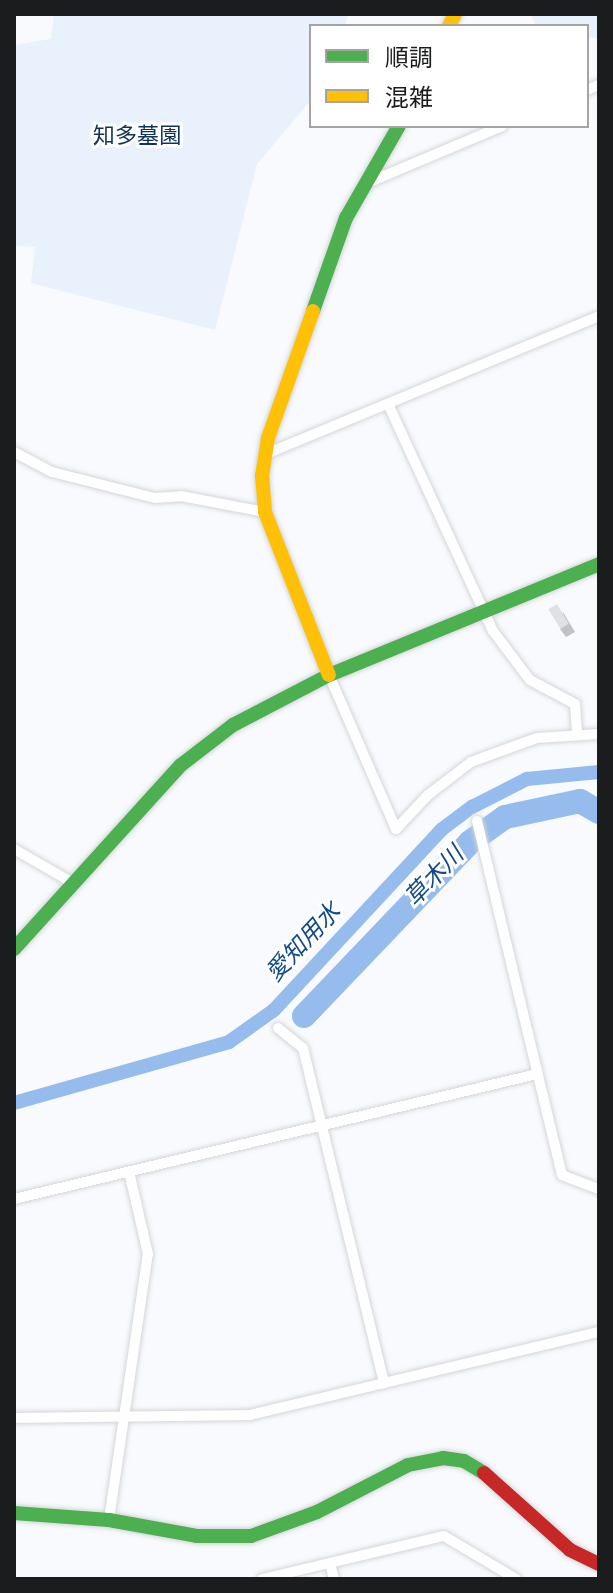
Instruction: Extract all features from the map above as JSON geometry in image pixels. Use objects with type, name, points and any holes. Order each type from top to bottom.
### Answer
[{"type":"street","points":[[398,128],[364,185],[315,303],[266,454],[262,476],[265,512],[329,675],[396,829],[428,795],[471,762],[521,742],[577,731],[599,734]]},
{"type":"street","points":[[364,185],[497,128]]},
{"type":"street","points":[[266,454],[599,316]]},
{"type":"street","points":[[388,404],[483,612],[530,680],[575,704],[577,731]]},
{"type":"street","points":[[15,455],[52,472],[155,498],[181,496],[265,512]]},
{"type":"street","points":[[14,949],[148,799],[210,741],[329,675],[599,564]]},
{"type":"street","points":[[477,821],[562,1175],[599,1189]]},
{"type":"street","points":[[14,849],[73,883]]},
{"type":"street","points":[[278,1028],[303,1048],[384,1383]]},
{"type":"street","points":[[14,1199],[537,1074]]},
{"type":"street","points":[[109,1520],[148,1254],[129,1172]]},
{"type":"street","points":[[14,1418],[250,1415],[599,1332]]},
{"type":"street","points":[[14,1513],[109,1520],[197,1536],[251,1536],[317,1512],[408,1465],[443,1458],[464,1461],[485,1474],[570,1550],[599,1564]]},
{"type":"street","points":[[262,1579],[444,1536],[516,1579]]},
{"type":"street","points":[[330,1563],[334,1579]]},
{"type":"green space","name":"知多墓園","points":[[54,14],[348,14],[346,24],[309,24],[309,102],[257,164],[215,330],[31,283],[35,247],[14,246],[14,45],[51,39]]},
{"type":"green space","points":[[531,14],[599,14],[599,39],[589,36],[589,24],[535,24]]},
{"type":"building","points":[[557,604],[569,624],[560,629],[548,609]]},
{"type":"waterway","name":"愛知用水","points":[[14,1103],[229,1042],[274,1010],[441,830],[472,807],[527,779],[599,772]]},
{"type":"waterway","name":"草木川","points":[[304,1016],[470,842],[505,817],[580,801],[599,812]]},
{"type":"traffic: fast","points":[[313,311],[346,218],[398,128]]},
{"type":"traffic: fast","points":[[14,949],[181,765],[233,725],[329,675],[599,564]]},
{"type":"traffic: fast","points":[[14,1513],[109,1520],[197,1536],[251,1536],[317,1512],[408,1465],[443,1458],[464,1461],[484,1473]]},
{"type":"traffic: slow","points":[[450,24],[455,14]]},
{"type":"traffic: slow","points":[[313,311],[268,438],[262,476],[265,512],[329,675]]},
{"type":"traffic: jam","points":[[484,1473],[570,1550],[599,1564]]}]
